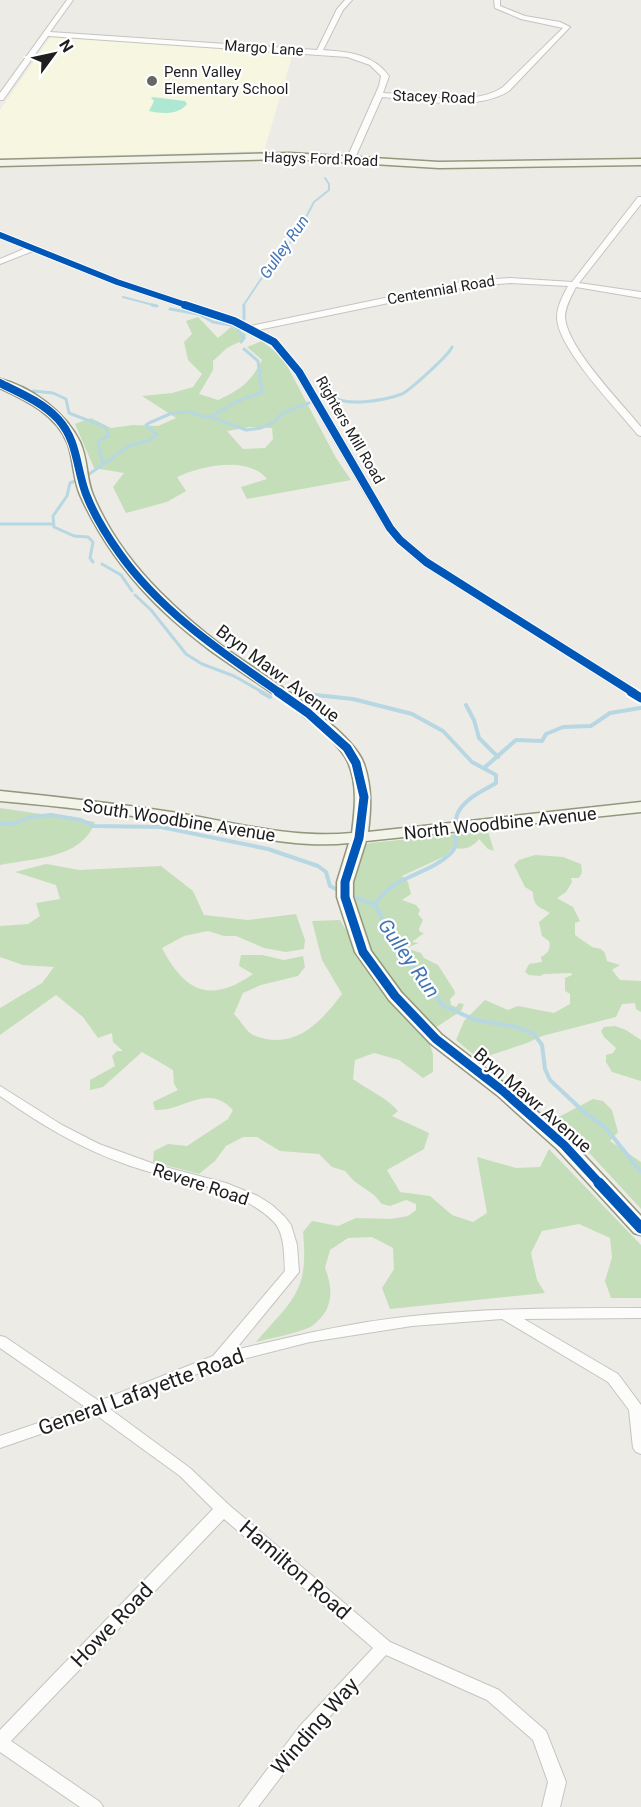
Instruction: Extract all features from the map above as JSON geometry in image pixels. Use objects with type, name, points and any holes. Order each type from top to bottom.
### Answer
[{"type":"street","points":[[0,98],[70,0]]},
{"type":"street","points":[[320,52],[340,9],[349,0]]},
{"type":"street","name":"Stacey Road","points":[[380,95],[469,101],[497,95],[506,89],[566,29],[565,26],[507,13],[497,7],[497,0]]},
{"type":"street","name":"Margo Lane","points":[[47,34],[320,52],[359,57],[374,63],[385,76],[380,95],[351,158]]},
{"type":"street","name":"Hagys Ford Road","points":[[0,163],[290,156],[439,165],[641,162]]},
{"type":"street","points":[[641,199],[575,284],[564,301],[561,313],[567,338],[575,352],[641,433]]},
{"type":"street","name":"Righters Mill Road","points":[[0,235],[117,282],[250,329],[274,342],[299,372],[390,528],[400,540],[426,562],[641,698]]},
{"type":"street","points":[[0,262],[33,248]]},
{"type":"street","name":"Centennial Road","points":[[250,329],[480,282],[525,279],[575,284],[641,295]]},
{"type":"street","name":"Centennial Road","points":[[263,335],[279,324]]},
{"type":"street","name":"Bryn Mawr Avenue","points":[[0,383],[33,399],[58,419],[74,443],[86,494],[116,548],[155,595],[215,647],[308,712],[347,748],[356,763],[364,797],[359,838],[345,889],[363,952],[395,996],[436,1039],[503,1091],[564,1145],[641,1228]]},
{"type":"street","name":"South Woodbine Avenue","points":[[0,796],[54,801],[308,839],[359,838]]},
{"type":"street","name":"North Woodbine Avenue","points":[[359,838],[641,807]]},
{"type":"street","name":"Revere Road","points":[[0,1090],[39,1117],[92,1146],[153,1169],[230,1190],[262,1204],[282,1222],[290,1247],[292,1272],[217,1360]]},
{"type":"street","name":"General Lafayette Road","points":[[0,1442],[98,1408],[217,1360],[310,1337],[412,1321],[503,1314],[641,1313]]},
{"type":"street","points":[[503,1314],[613,1378],[636,1409],[641,1448]]},
{"type":"street","name":"Hamilton Road","points":[[0,1341],[98,1408],[185,1472],[223,1509],[384,1647],[493,1695],[540,1736],[557,1782],[551,1807]]},
{"type":"street","name":"Howe Road","points":[[0,1742],[223,1509]]},
{"type":"street","name":"Winding Way","points":[[248,1807],[305,1732],[384,1647]]},
{"type":"street","points":[[0,1742],[94,1807]]},
{"type":"shaded area","name":"Penn Valley Elementary School","points":[[51,36],[293,53],[264,151],[0,158],[0,110]]},
{"type":"green space","points":[[151,98],[185,101],[187,104],[175,112],[149,111],[154,101]]},
{"type":"green space","points":[[198,317],[218,338],[231,327],[246,334],[245,339],[227,348],[213,361],[213,370],[199,394],[218,400],[244,385],[262,360],[247,347],[262,341],[283,358],[336,458],[351,480],[247,499],[241,487],[267,479],[248,467],[211,466],[177,477],[186,491],[167,502],[126,513],[113,487],[124,473],[94,468],[75,424],[91,418],[111,428],[133,425],[158,426],[176,418],[142,396],[172,393],[193,387],[202,374],[188,360],[184,342],[192,334],[186,321]],"holes":[[[250,427],[272,428],[273,439],[265,448],[243,449],[227,431]]]},
{"type":"green space","points":[[0,808],[95,822],[89,834],[68,850],[42,858],[0,865]]},
{"type":"green space","points":[[488,831],[494,851],[488,849],[479,839],[467,848],[453,848],[445,856],[402,876],[408,882],[411,894],[402,900],[416,905],[420,910],[418,914],[423,920],[419,929],[424,933],[412,942],[419,943],[406,948],[421,953],[424,958],[438,965],[454,990],[455,994],[450,999],[451,1005],[456,1007],[459,1003],[464,1004],[461,1011],[432,1030],[377,960],[366,939],[352,898],[354,869],[362,846],[370,843]]},
{"type":"green space","points":[[535,855],[563,857],[581,864],[582,872],[579,878],[571,878],[572,882],[566,892],[557,898],[573,907],[580,921],[575,923],[575,935],[592,947],[601,949],[607,961],[620,965],[612,970],[620,980],[641,981],[641,1012],[636,1009],[635,1003],[622,1004],[616,1017],[542,1036],[479,1059],[456,1040],[464,1021],[485,1000],[508,1010],[518,1006],[554,1013],[570,1004],[570,994],[565,991],[565,978],[572,975],[571,973],[540,976],[529,975],[525,972],[529,964],[542,962],[541,957],[550,946],[549,941],[542,936],[539,922],[550,913],[536,904],[533,892],[525,887],[514,865],[519,860]]},
{"type":"green space","points":[[46,864],[80,870],[161,866],[193,891],[204,915],[248,920],[296,914],[305,940],[304,949],[286,952],[264,948],[236,936],[224,936],[208,931],[184,936],[162,948],[180,975],[200,989],[211,991],[224,989],[253,974],[239,966],[241,955],[262,955],[284,960],[303,956],[305,967],[298,976],[261,985],[243,993],[234,1014],[250,1033],[268,1039],[281,1040],[305,1032],[325,1015],[342,994],[322,960],[312,921],[340,920],[388,999],[430,1045],[433,1054],[433,1072],[423,1078],[399,1060],[374,1053],[355,1060],[353,1079],[393,1106],[398,1111],[392,1116],[429,1133],[424,1149],[387,1170],[400,1192],[430,1196],[452,1215],[473,1222],[487,1213],[477,1157],[516,1168],[540,1167],[549,1149],[641,1245],[641,1298],[611,1298],[605,1281],[612,1257],[610,1238],[579,1224],[542,1231],[531,1253],[537,1280],[545,1293],[390,1309],[382,1288],[394,1269],[393,1248],[372,1237],[348,1238],[330,1250],[325,1268],[330,1284],[330,1300],[319,1320],[301,1331],[256,1342],[296,1293],[301,1282],[303,1268],[303,1232],[312,1221],[338,1226],[356,1218],[391,1219],[408,1216],[416,1210],[416,1204],[406,1200],[390,1206],[382,1204],[345,1171],[332,1167],[319,1154],[280,1151],[257,1137],[243,1137],[226,1146],[215,1161],[199,1174],[153,1162],[154,1151],[168,1144],[187,1146],[228,1119],[233,1110],[214,1098],[204,1098],[175,1107],[155,1110],[153,1102],[178,1090],[174,1084],[173,1070],[142,1052],[103,1087],[90,1090],[90,1080],[115,1066],[112,1056],[117,1051],[123,1051],[113,1042],[112,1033],[98,1038],[83,1017],[56,995],[0,1035],[0,1008],[42,983],[54,967],[23,965],[0,957],[0,926],[28,924],[40,916],[36,903],[60,899],[56,885],[15,872]]},
{"type":"green space","points":[[615,1026],[641,1040],[641,1081],[612,1072],[606,1062],[606,1055],[613,1053],[616,1048],[601,1031],[604,1027]]},
{"type":"green space","points":[[593,1099],[603,1101],[612,1110],[618,1132],[610,1141],[641,1162],[641,1209],[581,1144],[553,1120]]},
{"type":"waterway","name":"Gulley Run","points":[[243,306],[273,261],[296,236],[314,202],[329,190],[329,184],[325,178]]},
{"type":"waterway","points":[[123,297],[157,306],[152,305]]},
{"type":"waterway","name":"Gulley Run","points":[[244,305],[244,319]]},
{"type":"waterway","points":[[170,309],[199,314],[213,322],[231,325],[237,328],[244,338],[241,342]]},
{"type":"waterway","points":[[323,399],[334,397],[348,402],[367,402],[402,394],[429,372],[452,347]]},
{"type":"waterway","name":"Gulley Run","points":[[105,463],[129,446],[148,441],[157,435],[146,425],[149,423],[172,413],[188,412],[205,417],[212,416],[236,402],[262,392],[258,361],[244,349]]},
{"type":"waterway","points":[[33,391],[53,393],[66,399],[69,413],[105,427],[109,436],[98,441],[102,461],[105,463]]},
{"type":"waterway","points":[[211,417],[246,430],[261,428],[274,422],[282,413],[309,403]]},
{"type":"waterway","name":"Gulley Run","points":[[85,477],[105,463]]},
{"type":"waterway","name":"Gulley Run","points":[[78,480],[70,483],[67,496],[53,516],[54,527],[74,536],[88,537],[93,542],[90,558],[93,562]]},
{"type":"waterway","points":[[0,524],[53,524]]},
{"type":"waterway","name":"Gulley Run","points":[[102,564],[121,575],[132,591]]},
{"type":"waterway","name":"Gulley Run","points":[[135,595],[151,610],[186,654],[264,693]]},
{"type":"waterway","name":"Gulley Run","points":[[261,692],[270,697]]},
{"type":"waterway","name":"Gulley Run","points":[[305,693],[297,693],[353,699],[412,714],[443,731],[472,762],[496,775],[496,783],[474,796],[460,809],[456,820],[454,850],[431,867],[391,887],[375,905]]},
{"type":"waterway","points":[[466,705],[474,720],[479,738],[497,756]]},
{"type":"waterway","points":[[497,756],[516,740],[542,741],[546,734],[563,727],[591,726],[610,713],[640,708]]},
{"type":"waterway","points":[[484,768],[497,756]]},
{"type":"waterway","points":[[0,823],[13,824],[31,817],[51,815],[81,820],[93,826],[161,827],[268,849],[318,866],[326,872],[330,886],[340,891]]},
{"type":"waterway","points":[[349,895],[375,905]]},
{"type":"waterway","name":"Gulley Run","points":[[375,905],[402,955],[430,987],[442,1005],[475,1020],[517,1027],[534,1034],[542,1045],[545,1069],[550,1080],[584,1112],[605,1127],[641,1172]]},
{"type":"cycle path","points":[[0,235],[117,282],[234,321],[274,342],[299,372],[390,528],[400,540],[426,562],[641,698]]},
{"type":"cycle path","points":[[0,383],[33,399],[58,419],[74,443],[86,494],[104,529],[121,555],[155,595],[215,647],[308,713],[347,748],[356,763],[364,797],[359,838],[345,882],[345,897],[363,952],[395,996],[436,1039],[503,1091],[564,1145],[641,1228]]},
{"type":"place","name":"Penn Valley Elementary School","points":[[152,81]]}]
